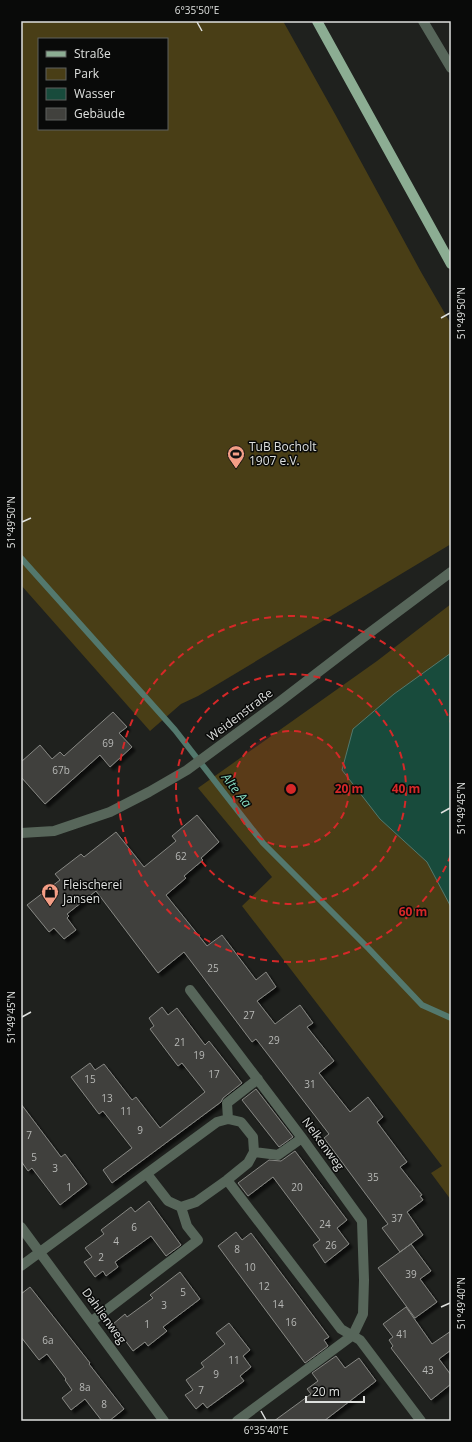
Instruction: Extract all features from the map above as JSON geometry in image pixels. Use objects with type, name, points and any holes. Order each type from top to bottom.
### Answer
[{"type":"main road","points":[[318,21],[451,264]]},
{"type":"street","points":[[423,21],[451,68]]},
{"type":"street","name":"Weidenstraße","points":[[21,832],[54,831],[110,812],[187,770],[208,756],[451,572]]},
{"type":"street","name":"Nelkenweg","points":[[190,990],[302,1138],[362,1221],[364,1280],[363,1314],[353,1335]]},
{"type":"street","points":[[228,1119],[227,1103],[258,1079]]},
{"type":"street","points":[[21,1266],[217,1122],[228,1119],[241,1122],[253,1136],[254,1152],[248,1163],[228,1180],[196,1202],[182,1207],[168,1201],[147,1174]]},
{"type":"street","points":[[254,1152],[278,1155],[302,1138]]},
{"type":"street","points":[[228,1180],[341,1329],[360,1340],[422,1421]]},
{"type":"street","points":[[92,1321],[198,1240],[187,1226],[182,1207]]},
{"type":"street","name":"Dahlienweg","points":[[21,1227],[92,1321],[164,1421]]},
{"type":"street","points":[[237,1421],[353,1335]]},
{"type":"green space","points":[[21,21],[283,21],[451,324],[451,544],[198,696],[181,704],[150,731],[21,585]]},
{"type":"green space","points":[[451,604],[451,1200],[431,1173],[442,1166],[242,906],[272,877],[198,788],[377,661]]},
{"type":"water","points":[[451,653],[451,907],[427,862],[380,819],[342,770],[353,729],[394,694]]},
{"type":"building","points":[[113,712],[127,727],[119,733],[132,747],[110,767],[100,755],[45,804],[21,777],[21,762],[40,745],[52,759],[60,752],[64,756]]},
{"type":"building","points":[[197,815],[219,842],[201,858],[203,860],[184,876],[186,878],[166,895],[207,946],[222,935],[256,980],[266,972],[276,987],[257,1001],[275,1024],[300,1005],[313,1023],[307,1027],[334,1061],[319,1073],[350,1112],[368,1097],[383,1117],[377,1122],[407,1162],[400,1167],[422,1195],[420,1196],[423,1200],[407,1212],[423,1235],[400,1252],[382,1228],[388,1224],[324,1138],[329,1134],[256,1039],[252,1042],[184,952],[158,973],[96,891],[67,914],[69,916],[67,918],[76,930],[64,939],[54,928],[49,932],[27,905],[60,880],[55,874],[81,854],[84,857],[116,832],[144,867],[176,841],[172,836]]},
{"type":"building","points":[[162,1007],[168,1015],[177,1008],[205,1045],[209,1041],[242,1083],[223,1098],[221,1102],[112,1183],[103,1170],[132,1148],[103,1111],[99,1114],[71,1077],[90,1063],[95,1070],[104,1064],[132,1100],[136,1097],[160,1128],[205,1092],[182,1063],[178,1066],[150,1029],[154,1026],[149,1018]]},
{"type":"building","points":[[256,1089],[293,1137],[279,1147],[242,1100]]},
{"type":"building","points":[[21,1104],[61,1157],[65,1154],[87,1184],[60,1205],[32,1168],[28,1171],[21,1161]]},
{"type":"building","points":[[295,1151],[347,1220],[337,1228],[349,1244],[325,1263],[313,1245],[320,1240],[273,1177],[248,1196],[238,1183],[269,1160],[281,1161]]},
{"type":"building","points":[[149,1201],[181,1245],[166,1256],[151,1236],[115,1262],[118,1267],[106,1276],[103,1271],[95,1277],[84,1262],[92,1257],[85,1248],[104,1234],[101,1230],[131,1207],[135,1212]]},
{"type":"building","points":[[236,1232],[242,1240],[251,1233],[329,1337],[324,1340],[328,1346],[305,1363],[218,1246]]},
{"type":"building","points":[[411,1244],[431,1271],[420,1279],[437,1302],[415,1318],[378,1268]]},
{"type":"building","points":[[180,1272],[200,1299],[163,1327],[167,1331],[148,1346],[145,1342],[133,1351],[113,1324],[125,1314],[127,1317],[153,1298],[150,1295]]},
{"type":"building","points":[[30,1287],[124,1409],[109,1421],[102,1421],[85,1399],[71,1410],[62,1398],[72,1390],[65,1380],[66,1379],[47,1354],[39,1360],[21,1337],[21,1294]]},
{"type":"building","points":[[406,1307],[432,1344],[451,1331],[451,1350],[439,1359],[451,1375],[451,1384],[431,1400],[391,1348],[393,1346],[389,1340],[393,1337],[383,1324]]},
{"type":"building","points":[[229,1323],[250,1350],[243,1356],[251,1367],[240,1376],[244,1381],[207,1408],[203,1403],[196,1409],[185,1395],[193,1390],[186,1380],[204,1367],[201,1363],[225,1344],[216,1333]]},
{"type":"building","points":[[336,1356],[345,1368],[359,1358],[376,1381],[324,1421],[274,1421],[311,1394],[307,1389],[318,1381],[312,1373]]},
{"type":"waterway","name":"Alte Aa","points":[[21,558],[175,730],[263,843],[369,949],[422,1005],[451,1018]]},
{"type":"place","name":"TuB Bocholt 1907 e.V.","points":[[236,469]]},
{"type":"place","name":"Fleischerei Jansen","points":[[50,907]]}]
